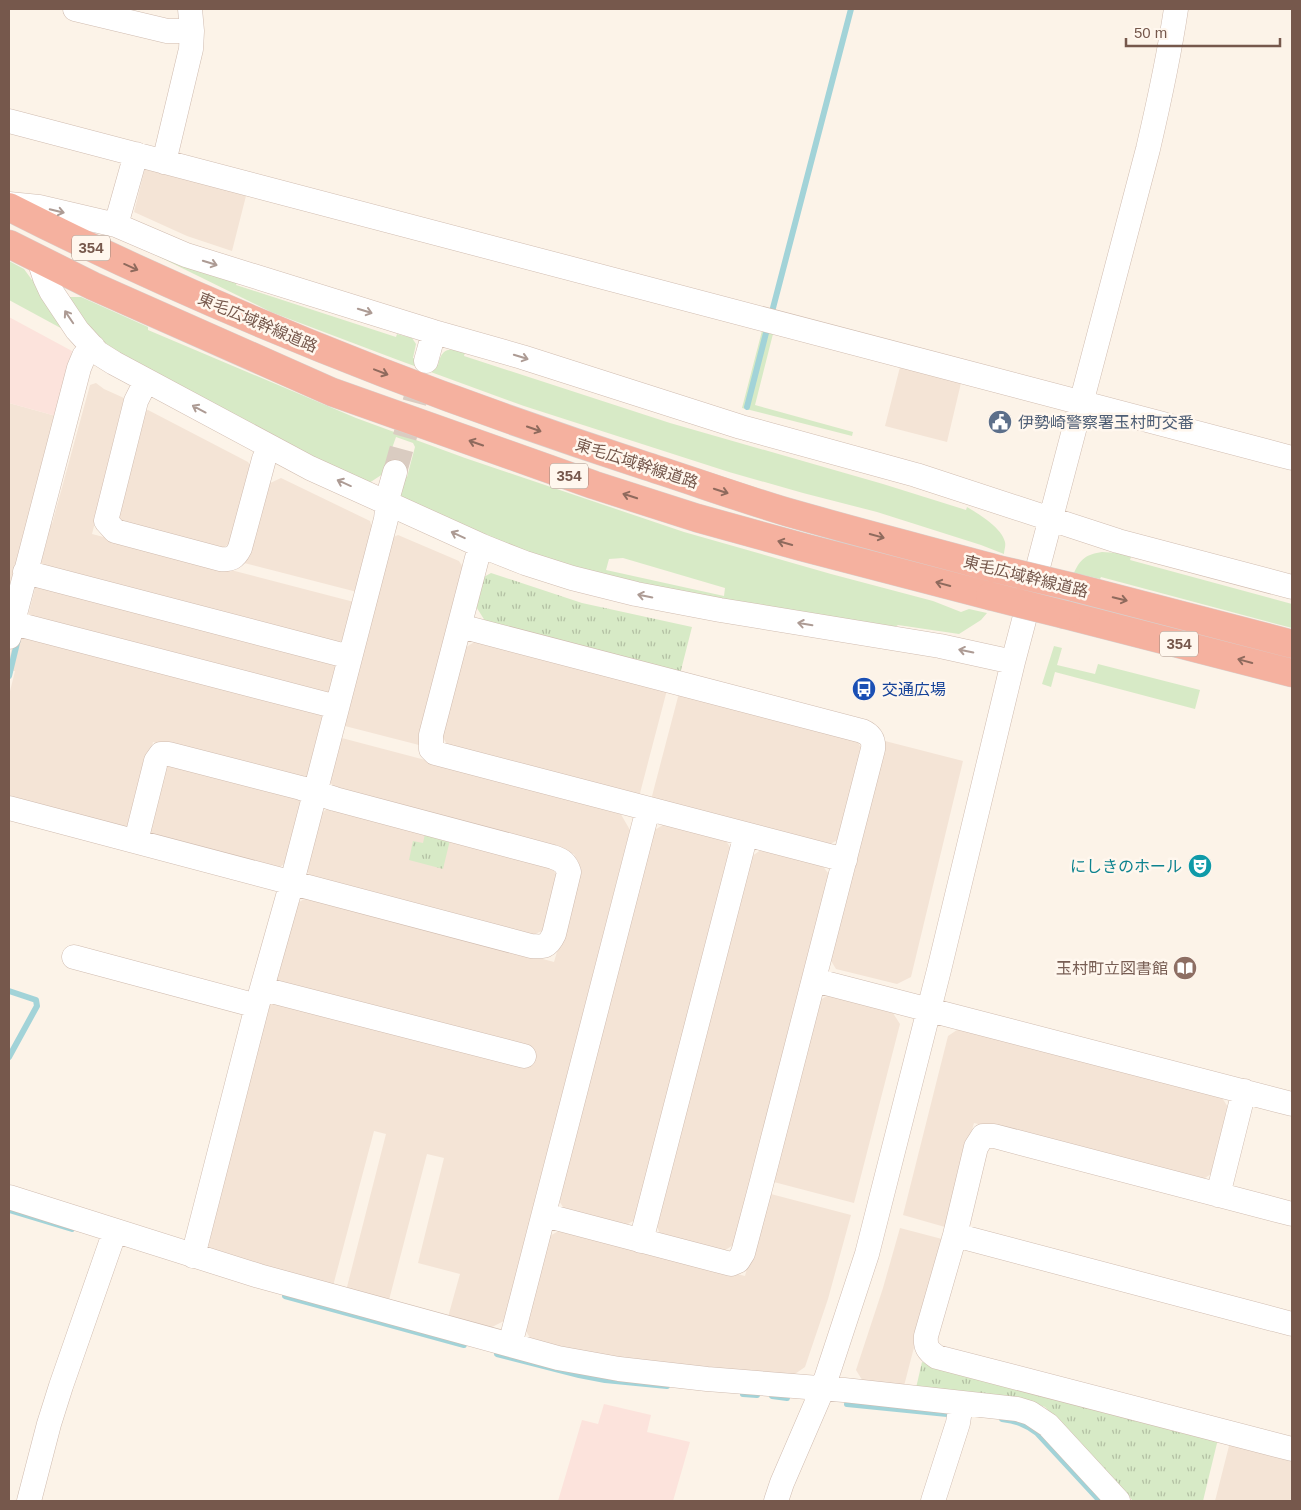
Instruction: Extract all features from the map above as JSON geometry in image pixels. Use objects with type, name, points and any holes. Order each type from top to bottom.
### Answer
[{"type":"highway","name":"東毛広域幹線道路","points":[[9,206],[103,254],[263,324],[353,362],[500,417],[785,511],[997,569],[1292,644]]},
{"type":"highway","name":"東毛広域幹線道路","points":[[9,244],[102,290],[332,392],[594,485],[697,518],[802,547],[1292,674]]},
{"type":"street","points":[[75,9],[167,31],[191,20],[191,49],[164,162]]},
{"type":"street","points":[[776,1501],[823,1388],[867,1254],[930,1010],[1013,662],[1152,132],[1176,9]]},
{"type":"street","points":[[9,120],[1292,458]]},
{"type":"street","points":[[116,225],[136,154]]},
{"type":"street","points":[[9,206],[39,206],[116,225],[186,256],[522,357],[740,427],[916,475],[1118,541],[1292,587]]},
{"type":"street","points":[[40,260],[51,291],[77,330],[98,353],[146,381],[325,475],[482,546],[525,563],[572,578],[636,594],[728,612],[940,646],[1013,662]]},
{"type":"street","points":[[426,361],[434,332]]},
{"type":"street","points":[[93,347],[84,356],[79,368],[11,630],[337,707]]},
{"type":"street","points":[[146,381],[136,401],[106,520],[115,532],[230,560],[236,556],[240,548],[264,459],[270,447]]},
{"type":"street","points":[[194,1256],[386,519],[395,472]]},
{"type":"street","points":[[482,546],[477,558],[431,735],[431,749],[435,753],[845,860]]},
{"type":"street","points":[[25,572],[350,657]]},
{"type":"street","points":[[460,626],[862,731],[868,734],[874,743],[874,750],[761,1185],[738,1262],[731,1264],[544,1215]]},
{"type":"street","points":[[9,808],[531,946],[546,945],[550,942],[569,872],[567,865],[561,859],[169,754],[161,754],[156,761],[136,841]]},
{"type":"street","points":[[510,1345],[648,809]]},
{"type":"street","points":[[641,1241],[746,834]]},
{"type":"street","points":[[74,957],[524,1056]]},
{"type":"street","points":[[814,980],[1292,1104]]},
{"type":"street","points":[[1218,1195],[1244,1091]]},
{"type":"street","points":[[1292,1214],[988,1135],[983,1136],[976,1147],[955,1235],[926,1336],[927,1349],[938,1356],[1292,1449]]},
{"type":"street","points":[[9,1197],[277,1282],[558,1358],[619,1369],[726,1381],[823,1388],[1017,1409],[1030,1413],[1048,1424],[1118,1501]]},
{"type":"street","points":[[29,1501],[61,1386],[115,1231]]},
{"type":"street","points":[[955,1235],[1292,1324]]},
{"type":"street","points":[[933,1501],[958,1423],[961,1403]]},
{"type":"shaded area","points":[[145,168],[247,192],[232,251],[187,236],[134,212]]},
{"type":"shaded area","points":[[9,317],[72,351],[56,416],[9,403]]},
{"type":"shaded area","points":[[900,367],[961,383],[947,442],[885,426]]},
{"type":"shaded area","points":[[96,383],[104,389],[124,398],[126,403],[92,534],[354,602],[345,639],[329,646],[39,569],[48,537],[47,521],[52,524],[90,385]]},
{"type":"shaded area","points":[[9,403],[56,416],[9,600]]},
{"type":"shaded area","points":[[148,410],[248,462],[252,468],[233,541],[220,550],[124,526],[114,511],[141,413]]},
{"type":"shaded area","points":[[281,478],[370,521],[373,530],[357,592],[244,563],[266,485]]},
{"type":"shaded area","points":[[398,535],[459,561],[464,569],[419,745],[341,725],[389,539]]},
{"type":"shaded area","points":[[36,584],[337,664],[330,695],[28,616]]},
{"type":"shaded area","points":[[34,635],[325,711],[306,782],[153,742],[134,823],[123,830],[9,799],[9,691],[15,671],[9,671],[9,660],[14,638]]},
{"type":"shaded area","points":[[476,641],[667,690],[639,797],[449,748],[441,734],[463,649]]},
{"type":"shaded area","points":[[679,693],[856,739],[863,751],[841,838],[827,846],[651,800]]},
{"type":"shaded area","points":[[338,737],[619,811],[630,830],[504,1321],[490,1328],[448,1317],[460,1274],[418,1263],[444,1158],[427,1154],[389,1300],[347,1287],[386,1134],[374,1131],[333,1286],[211,1250],[207,1243],[265,1006],[279,983],[274,975],[296,904],[309,896],[554,962],[581,868],[574,854],[336,791],[327,777]]},
{"type":"shaded area","points":[[885,741],[963,761],[911,977],[897,984],[836,969],[828,956]]},
{"type":"shaded area","points":[[170,760],[296,794],[302,803],[286,862],[277,870],[153,837],[146,827],[162,766]]},
{"type":"shaded area","points":[[330,807],[550,865],[559,879],[546,929],[529,937],[314,881],[305,868],[317,816]]},
{"type":"shaded area","points":[[666,823],[725,839],[733,852],[637,1219],[624,1226],[566,1212],[558,1199],[653,831]]},
{"type":"shaded area","points":[[762,849],[822,865],[831,877],[735,1244],[722,1252],[662,1237],[655,1223],[751,857]]},
{"type":"shaded area","points":[[830,994],[891,1010],[900,1024],[854,1203],[770,1181],[817,1002]]},
{"type":"shaded area","points":[[960,1028],[1221,1096],[1229,1109],[1213,1173],[1200,1181],[974,1123],[945,1227],[903,1215],[948,1036]]},
{"type":"shaded area","points":[[767,1193],[851,1215],[828,1299],[805,1367],[792,1376],[614,1358],[532,1341],[524,1328],[548,1237],[562,1229],[745,1276]]},
{"type":"shaded area","points":[[900,1228],[942,1239],[904,1386],[864,1383],[856,1370],[883,1288]]},
{"type":"shaded area","points":[[604,1404],[651,1415],[647,1432],[690,1442],[673,1501],[558,1501],[582,1420],[598,1424]]},
{"type":"shaded area","points":[[1230,1442],[1292,1458],[1292,1501],[1215,1501]]},
{"type":"green space","points":[[125,240],[237,282],[236,285],[396,337],[397,334],[412,338],[416,344],[413,358],[438,365],[442,355],[447,350],[465,352],[464,356],[670,423],[883,484],[966,510],[967,507],[989,522],[1003,537],[1005,542],[1004,554],[877,512],[729,472],[524,406],[271,312]]},
{"type":"green space","points":[[9,261],[24,269],[32,280],[36,279],[68,332],[9,300]]},
{"type":"green space","points":[[67,297],[81,297],[148,327],[148,330],[356,418],[465,458],[684,532],[933,601],[961,612],[969,609],[987,613],[981,620],[959,634],[898,625],[890,630],[723,601],[592,572],[536,556],[414,507],[399,495],[403,476],[407,477],[415,447],[413,443],[396,437],[385,468],[389,470],[366,485],[119,356],[93,334]],"holes":[[[623,558],[725,588],[724,596],[606,570],[609,559]]]},
{"type":"green space","points":[[763,327],[774,330],[755,405],[853,432],[852,436],[742,408]]},
{"type":"green space","points":[[1102,552],[1118,553],[1131,557],[1130,560],[1292,604],[1292,628],[1101,577],[1100,579],[1074,573],[1085,558]]},
{"type":"green space","points":[[491,573],[582,603],[692,627],[680,674],[487,624],[475,605],[482,578]]},
{"type":"green space","points":[[1054,646],[1062,648],[1057,665],[1095,674],[1098,664],[1200,690],[1195,709],[1055,672],[1051,687],[1042,684]]},
{"type":"green space","points":[[425,834],[450,840],[443,869],[409,860],[413,841],[423,843]]},
{"type":"green space","points":[[922,1362],[1218,1439],[1203,1501],[1133,1501],[1045,1407],[1024,1399],[916,1388]]},
{"type":"waterway","points":[[773,308],[851,9]]},
{"type":"waterway","points":[[747,407],[766,333]]},
{"type":"waterway","points":[[9,676],[18,639]]},
{"type":"waterway","points":[[9,991],[36,1000],[37,1006],[9,1057]]},
{"type":"waterway","points":[[9,1210],[72,1229]]},
{"type":"waterway","points":[[285,1296],[464,1345]]},
{"type":"waterway","points":[[497,1354],[605,1380],[667,1386]]},
{"type":"waterway","points":[[743,1394],[757,1395]]},
{"type":"waterway","points":[[772,1396],[787,1398]]},
{"type":"waterway","points":[[847,1404],[947,1414]]},
{"type":"waterway","points":[[1002,1419],[1021,1423],[1037,1433],[1100,1501]]},
{"type":"tunnel","points":[[395,472],[424,368]]},
{"type":"place","name":"伊勢崎警察署玉村町交番","points":[[1000,422]]},
{"type":"place","name":"交通広場","points":[[864,689]]},
{"type":"place","name":"にしきのホール","points":[[1200,866]]},
{"type":"place","name":"玉村町立図書館","points":[[1185,968]]}]
